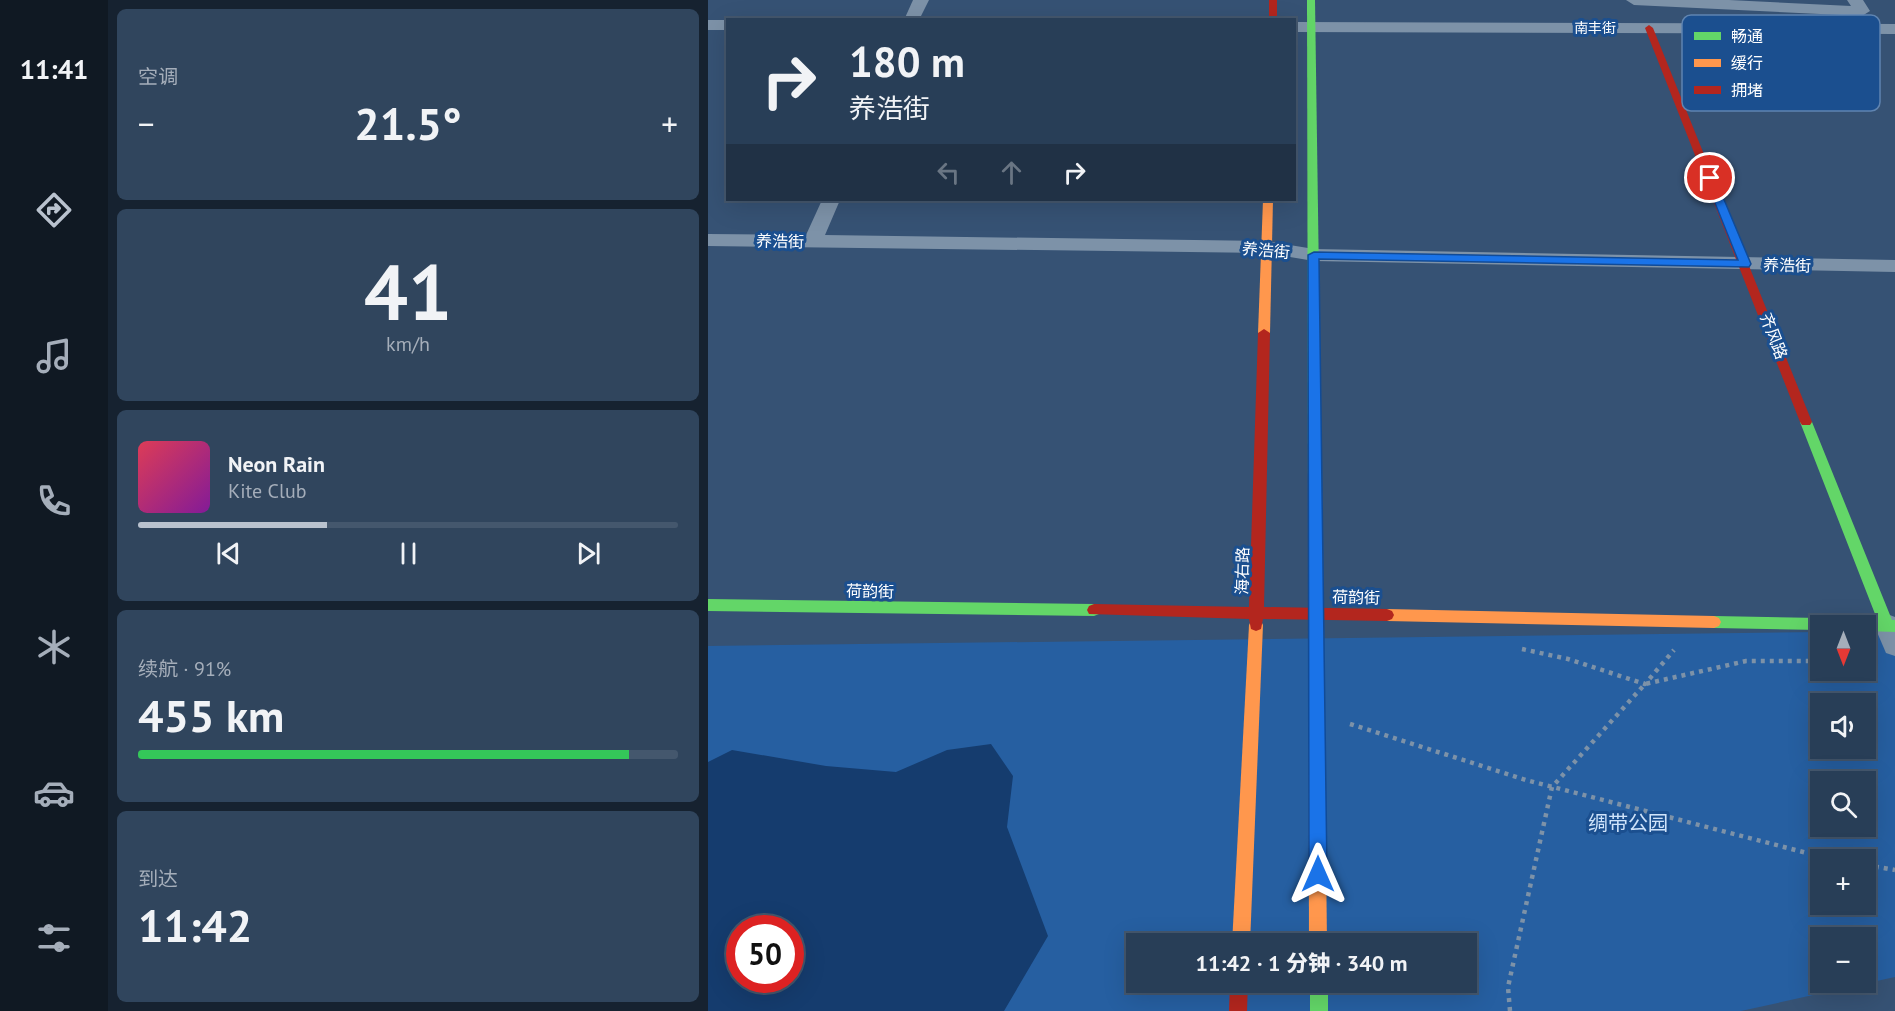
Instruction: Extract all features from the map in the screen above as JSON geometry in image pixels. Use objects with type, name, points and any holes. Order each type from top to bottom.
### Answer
[{"type":"main road","points":[[1273,0],[1273,18]]},
{"type":"main road","points":[[1311,0],[1318,933]]},
{"type":"main road","name":"齐风路","points":[[1649,28],[1682,109]]},
{"type":"main road","name":"齐风路","points":[[1683,111],[1892,632]]},
{"type":"main road","name":"海右路","points":[[1242,933],[1257,612],[1268,201]]},
{"type":"main road","name":"荷韵街","points":[[708,605],[1316,613],[1892,632]]},
{"type":"main road","points":[[1238,1011],[1239,993]]},
{"type":"main road","points":[[1319,993],[1319,1011]]},
{"type":"street","points":[[912,18],[921,0]]},
{"type":"street","points":[[1634,0],[1862,11],[1855,0]]},
{"type":"street","points":[[708,25],[726,26]]},
{"type":"street","name":"南丰街","points":[[1296,27],[1682,28]]},
{"type":"street","name":"南丰街","points":[[1880,29],[1895,29]]},
{"type":"street","points":[[813,242],[831,201]]},
{"type":"street","name":"养浩街","points":[[708,240],[1266,247],[1314,255],[1895,266]]},
{"type":"path","points":[[1510,1011],[1508,987],[1552,787],[1645,684],[1746,661],[1810,660]]},
{"type":"path","points":[[1317,713],[1552,787],[1810,855]]},
{"type":"path","points":[[1876,867],[1895,870]]},
{"type":"green space","name":"绸带公园","points":[[1876,631],[1895,631],[1895,977],[1876,981],[1876,927],[1810,927],[1810,993],[1823,993],[1741,1011],[708,1011],[708,646],[1810,632],[1810,681],[1876,681]]},
{"type":"shaded area","points":[[991,744],[1013,776],[1007,827],[1048,936],[1004,1011],[708,1011],[708,762],[732,750],[826,766],[896,772],[947,750]]},
{"type":"traffic: fast","points":[[1311,0],[1315,489]]},
{"type":"traffic: fast","points":[[1806,422],[1887,625]]},
{"type":"traffic: fast","points":[[708,605],[1094,610]]},
{"type":"traffic: fast","points":[[1714,622],[1895,626]]},
{"type":"traffic: fast","points":[[1319,993],[1319,1011]]},
{"type":"traffic: slow","points":[[1264,333],[1268,201]]},
{"type":"traffic: slow","points":[[1315,489],[1318,933]]},
{"type":"traffic: slow","points":[[1387,615],[1714,622]]},
{"type":"traffic: slow","points":[[1242,933],[1256,625]]},
{"type":"traffic: jam","points":[[1273,0],[1273,18]]},
{"type":"traffic: jam","points":[[1649,28],[1682,111]]},
{"type":"traffic: jam","points":[[1682,111],[1806,422]]},
{"type":"traffic: jam","points":[[1256,625],[1264,333]]},
{"type":"traffic: jam","points":[[1094,610],[1387,615]]},
{"type":"traffic: jam","points":[[1238,1011],[1239,993]]},
{"type":"route","points":[[1318,874],[1314,255],[1745,264],[1710,178]]}]
